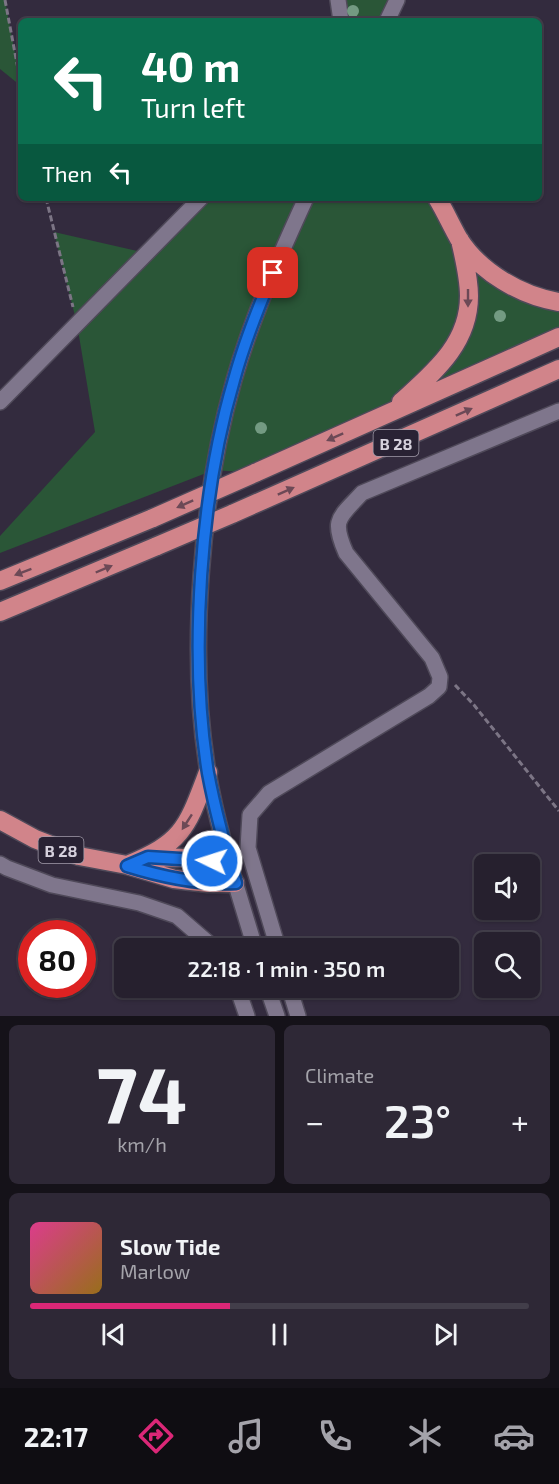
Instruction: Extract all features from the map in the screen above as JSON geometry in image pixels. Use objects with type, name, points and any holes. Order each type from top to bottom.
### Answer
[{"type":"highway","name":"B 28","points":[[439,201],[460,240],[482,264],[500,278],[533,296],[559,302]]},
{"type":"highway","name":"B 28","points":[[389,414],[440,367],[459,340],[468,310],[469,294],[460,240]]},
{"type":"highway","name":"B 28","points":[[0,581],[153,518],[559,337]]},
{"type":"highway","name":"B 28","points":[[0,612],[232,514],[559,369]]},
{"type":"highway","name":"B 28","points":[[0,627],[50,591]]},
{"type":"highway","points":[[127,866],[166,846],[187,824],[208,772]]},
{"type":"highway","name":"B 28","points":[[0,820],[35,839],[79,856],[174,879],[208,883],[233,875]]},
{"type":"highway","points":[[148,857],[212,861],[233,875]]},
{"type":"street","points":[[338,0],[341,18]]},
{"type":"street","points":[[388,18],[397,0]]},
{"type":"street","points":[[0,402],[198,201]]},
{"type":"street","points":[[252,938],[233,875],[208,772],[202,710],[200,639],[203,568],[214,470],[226,408],[244,345],[305,201]]},
{"type":"street","points":[[275,938],[248,849],[250,815],[268,793],[429,696],[439,687],[440,676],[432,658],[346,553],[337,532],[339,518],[362,493],[559,411]]},
{"type":"street","points":[[0,864],[52,885],[139,903],[177,916],[202,938]]},
{"type":"street","points":[[241,998],[247,1016]]},
{"type":"street","points":[[271,998],[277,1016]]},
{"type":"street","points":[[292,998],[298,1016]]},
{"type":"path","points":[[5,0],[18,70]]},
{"type":"path","points":[[47,201],[77,324]]},
{"type":"path","points":[[440,676],[460,689],[559,811]]},
{"type":"green space","points":[[0,0],[5,0],[18,70],[18,84],[0,69]]},
{"type":"green space","points":[[338,0],[397,0],[388,18],[341,18]]},
{"type":"green space","points":[[198,201],[439,201],[471,253],[559,302],[559,336],[255,473],[214,470],[0,553],[0,536],[95,432],[77,324],[54,232],[146,253]]},
{"type":"route","points":[[212,861],[148,857],[127,866],[174,879],[208,883],[236,883],[220,829],[208,772],[204,735],[200,675],[203,568],[209,505],[220,436],[233,380],[244,345],[273,273]]}]
